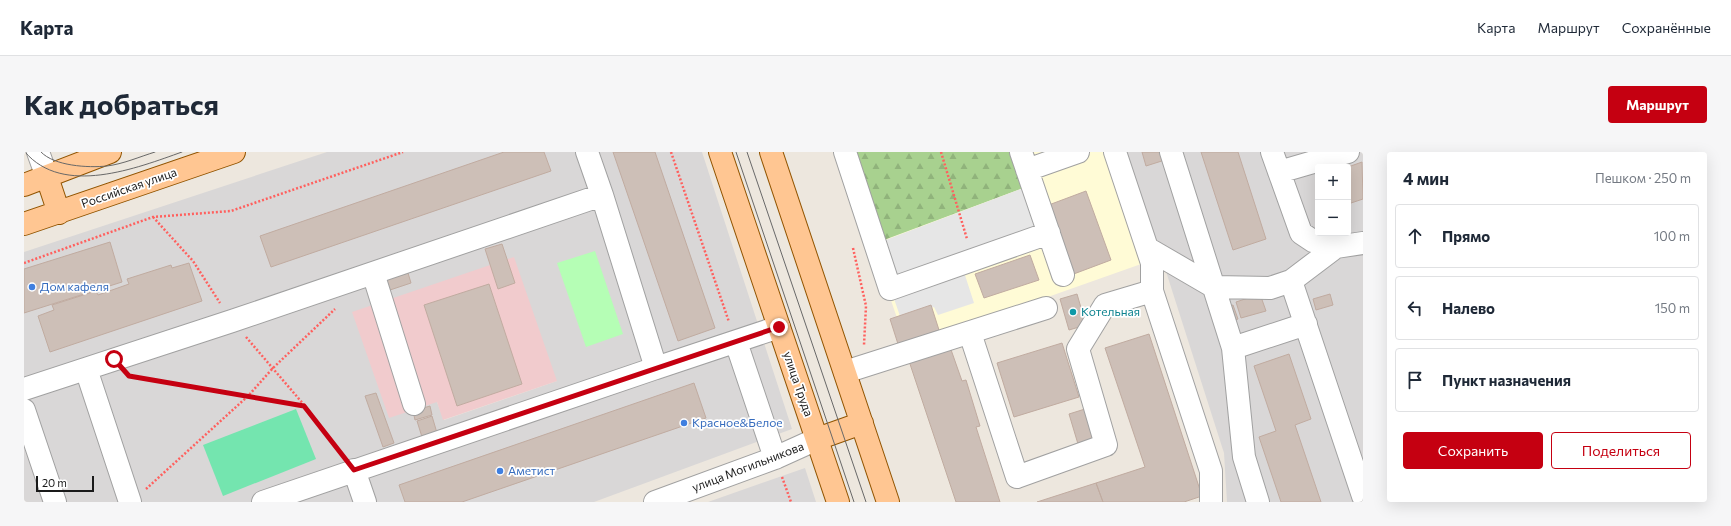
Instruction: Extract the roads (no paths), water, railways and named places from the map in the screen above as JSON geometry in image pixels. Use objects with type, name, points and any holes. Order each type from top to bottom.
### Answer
[{"type":"main road","points":[[24,185],[110,152]]},
{"type":"main road","name":"Российская улица","points":[[24,224],[234,152]]},
{"type":"main road","name":"улица Труда","points":[[720,152],[838,502]]},
{"type":"main road","points":[[771,152],[854,370],[862,423],[888,502]]},
{"type":"main road","points":[[47,177],[59,213]]},
{"type":"main road","points":[[817,439],[862,423]]},
{"type":"street","points":[[38,152],[47,177]]},
{"type":"street","points":[[586,152],[602,195],[656,368]]},
{"type":"street","points":[[845,152],[890,288],[1049,234]]},
{"type":"street","points":[[1063,275],[1024,161],[1078,152]]},
{"type":"street","points":[[1115,152],[1152,263],[1152,291],[1211,472],[1211,502]]},
{"type":"street","points":[[1171,152],[1233,348],[1244,457],[1258,502]]},
{"type":"street","points":[[1272,152],[1300,233],[1313,241],[1336,247],[1363,243]]},
{"type":"street","points":[[1279,172],[1348,152]]},
{"type":"street","points":[[24,389],[232,321],[602,195]]},
{"type":"street","points":[[1147,248],[1214,287],[1270,288],[1291,281],[1336,247]]},
{"type":"street","points":[[373,273],[414,404]]},
{"type":"street","points":[[1291,281],[1363,496]]},
{"type":"street","points":[[970,332],[1017,477],[1106,444],[1078,349],[1105,305],[1152,291]]},
{"type":"street","points":[[854,370],[1046,308]]},
{"type":"street","points":[[1233,348],[1306,324]]},
{"type":"street","points":[[263,502],[779,327]]},
{"type":"street","points":[[736,342],[775,458]]},
{"type":"street","points":[[86,369],[136,498]]},
{"type":"street","points":[[24,410],[55,502]]},
{"type":"street","name":"улица Могильникова","points":[[655,502],[677,498],[817,439]]},
{"type":"street","points":[[354,470],[365,502]]},
{"type":"tram line","points":[[25,152],[41,166],[59,173],[80,176],[101,175],[123,171],[182,152]]},
{"type":"tram line","points":[[41,152],[47,157],[63,163],[90,167],[119,164],[155,152]]},
{"type":"tram line","points":[[736,152],[854,502]]},
{"type":"tram line","points":[[747,152],[866,502]]},
{"type":"place","name":"Дом кафеля","points":[[32,287]]},
{"type":"place","name":"Котельная","points":[[1073,312]]},
{"type":"place","name":"Красное&Белое","points":[[684,423]]},
{"type":"place","name":"Аметист","points":[[500,471]]}]
